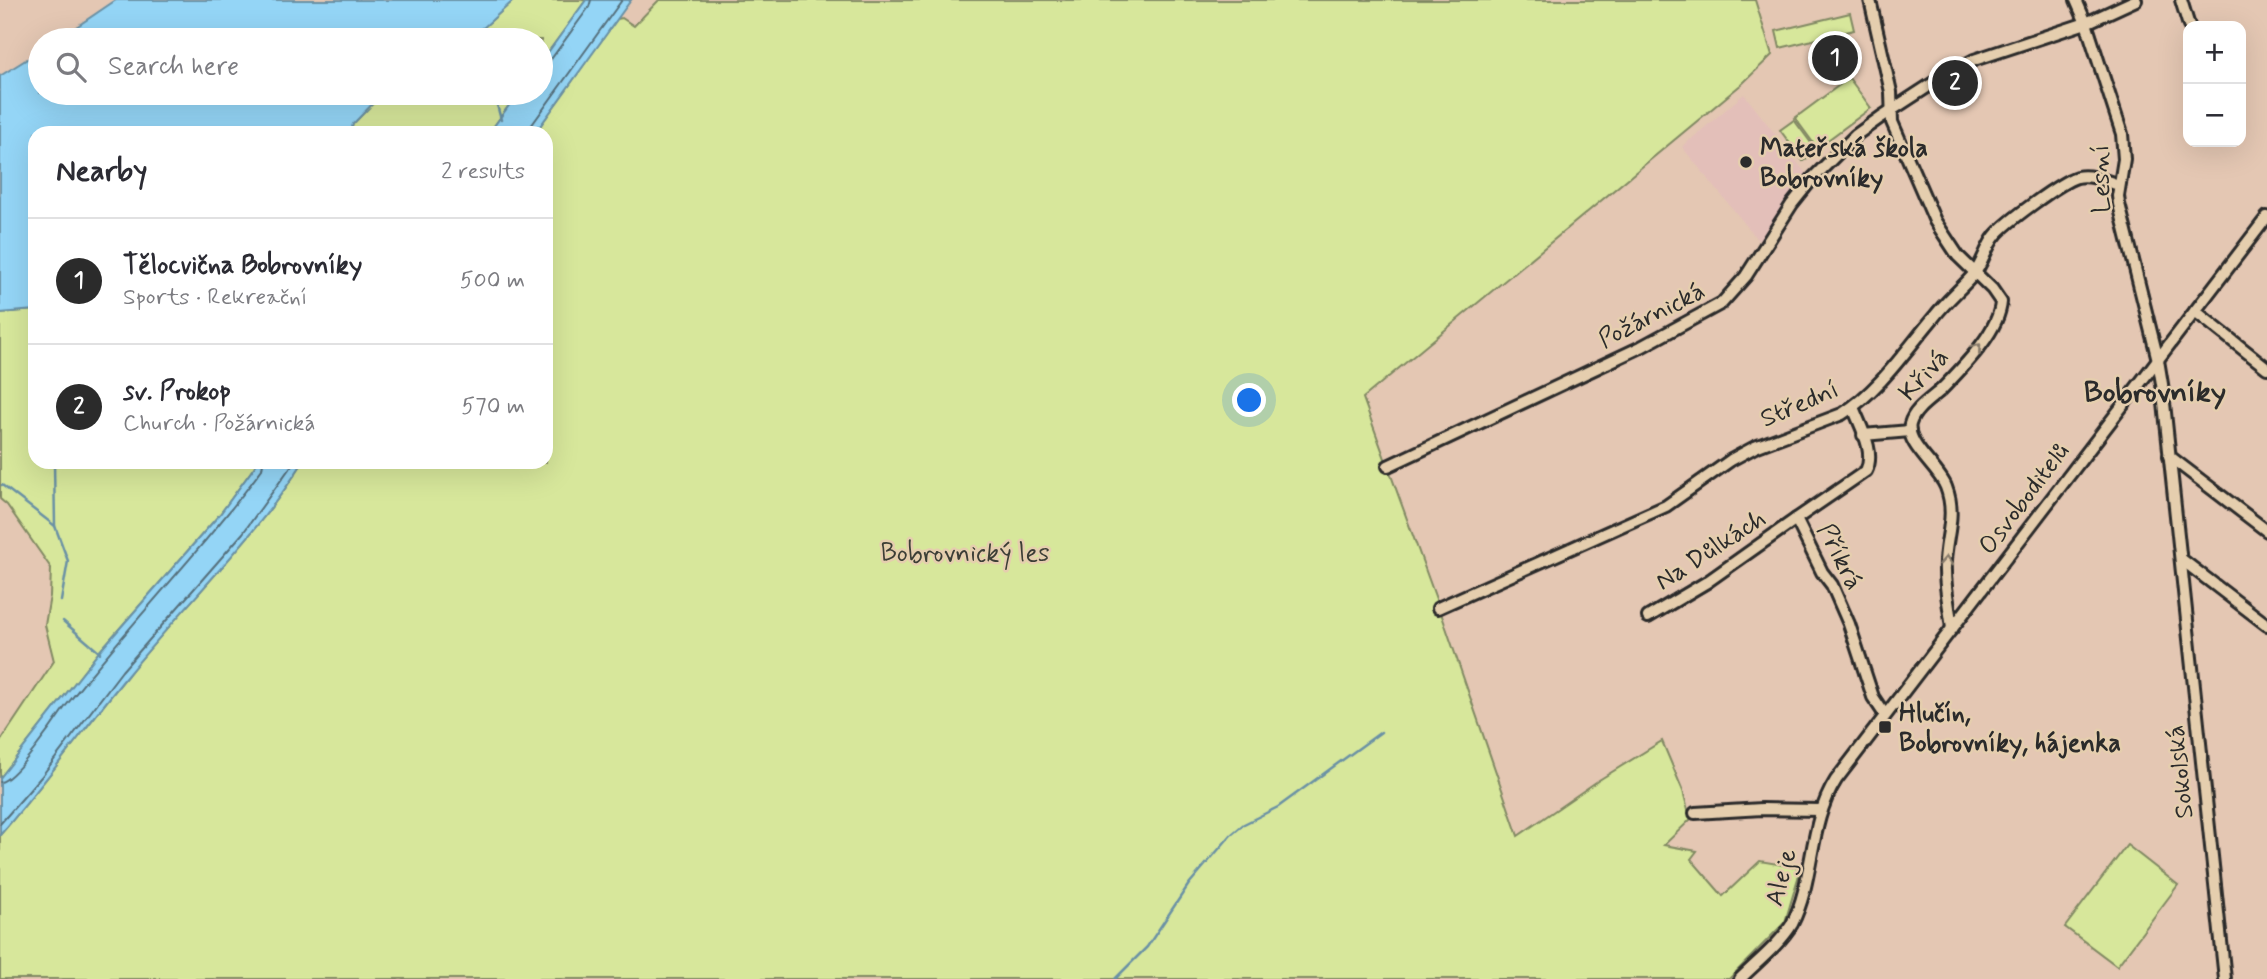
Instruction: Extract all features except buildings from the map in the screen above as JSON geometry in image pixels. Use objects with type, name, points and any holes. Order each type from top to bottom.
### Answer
[{"type":"street","points":[[1870,0],[1891,92],[1892,122],[1935,221],[1958,256],[1976,272]]},
{"type":"street","name":"Lesní","points":[[2076,0],[2122,134],[2124,159],[2119,204],[2158,360]]},
{"type":"street","name":"Požárnická","points":[[1388,466],[1641,347],[1723,303],[1746,276],[1792,204],[1812,179],[1856,135],[1941,78],[1974,60],[2086,23],[2136,0]]},
{"type":"street","points":[[2181,0],[2187,21]]},
{"type":"street","name":"Střední","points":[[1438,608],[1666,506],[1731,460],[1755,447],[1823,423],[1853,407],[1976,272],[1995,235],[2068,181],[2080,176],[2094,177],[2119,185]]},
{"type":"street","name":"Osvoboditelů","points":[[1821,810],[1836,780],[2267,217]]},
{"type":"street","name":"Křivá","points":[[1952,629],[1944,572],[1952,517],[1951,506],[1938,471],[1918,449],[1910,431],[1916,414],[1941,390],[1986,338],[1998,314],[2000,300],[1976,272]]},
{"type":"street","points":[[2195,312],[2267,368]]},
{"type":"street","name":"Sokolská","points":[[2158,360],[2225,979]]},
{"type":"street","name":"Příkrá","points":[[1853,407],[1870,456],[1866,471],[1797,519],[1822,572],[1832,585],[1849,624],[1873,697],[1885,715]]},
{"type":"street","points":[[1863,435],[1910,431]]},
{"type":"street","points":[[2169,456],[2267,531]]},
{"type":"street","name":"Na Důlkách","points":[[1647,617],[1707,582],[1797,519]]},
{"type":"street","points":[[2181,559],[2267,625]]},
{"type":"street","points":[[1695,813],[1762,809],[1821,810]]},
{"type":"street","name":"Aleje","points":[[1741,979],[1785,933],[1792,922],[1802,894],[1821,810]]},
{"type":"shaded area","name":"Mateřská škola Bobrovníky","points":[[1744,94],[1808,176],[1759,241],[1682,147]]},
{"type":"green space","points":[[514,0],[586,0],[553,45],[553,28],[483,28]]},
{"type":"green space","name":"Bobrovnický les","points":[[659,0],[1755,0],[1772,55],[1743,83],[1363,398],[1518,836],[1599,780],[1662,741],[1683,791],[1689,814],[1696,814],[1664,845],[1697,851],[1691,859],[1723,896],[1760,861],[1801,868],[1785,922],[1729,979],[0,979],[0,835],[149,649],[263,519],[298,469],[553,469],[553,126],[540,126],[617,19],[622,18],[634,26]]},
{"type":"green space","points":[[1850,13],[1854,30],[1780,48],[1776,31]]},
{"type":"green space","points":[[1849,78],[1871,108],[1817,148],[1795,118]]},
{"type":"green space","points":[[371,105],[509,105],[494,126],[352,126]]},
{"type":"green space","points":[[1794,120],[1817,151],[1803,161],[1780,130]]},
{"type":"green space","points":[[28,311],[28,469],[253,469],[220,514],[99,652],[0,778],[0,742],[54,661],[45,625],[51,568],[0,499],[0,313]]},
{"type":"green space","points":[[2127,845],[2178,885],[2117,966],[2065,927]]},
{"type":"water","points":[[116,0],[514,0],[483,28],[75,28]]},
{"type":"water","points":[[586,0],[631,0],[540,126],[494,126],[509,105],[553,105],[553,45]]},
{"type":"water","points":[[28,58],[28,105],[371,105],[352,126],[28,126],[28,311],[0,313],[0,76]]},
{"type":"water","points":[[253,469],[298,469],[263,519],[149,649],[0,835],[0,778],[99,652],[220,514]]},
{"type":"waterway","points":[[497,105],[501,120]]},
{"type":"waterway","points":[[54,469],[55,526],[68,561],[61,601]]},
{"type":"waterway","points":[[2,485],[55,526]]},
{"type":"waterway","points":[[63,621],[100,653]]},
{"type":"waterway","points":[[1115,979],[1147,947],[1189,884],[1231,835],[1244,824],[1278,807],[1381,732]]},
{"type":"place","name":"Tělocvična Bobrovníky","points":[[1835,58]]},
{"type":"place","name":"sv. Prokop","points":[[1955,83]]},
{"type":"place","name":"Mateřská škola Bobrovníky","points":[[1746,162]]},
{"type":"place","name":"Hlučín, Bobrovníky, hájenka","points":[[1885,727]]},
{"type":"district","name":"Bobrovníky","points":[[2155,391]]}]
